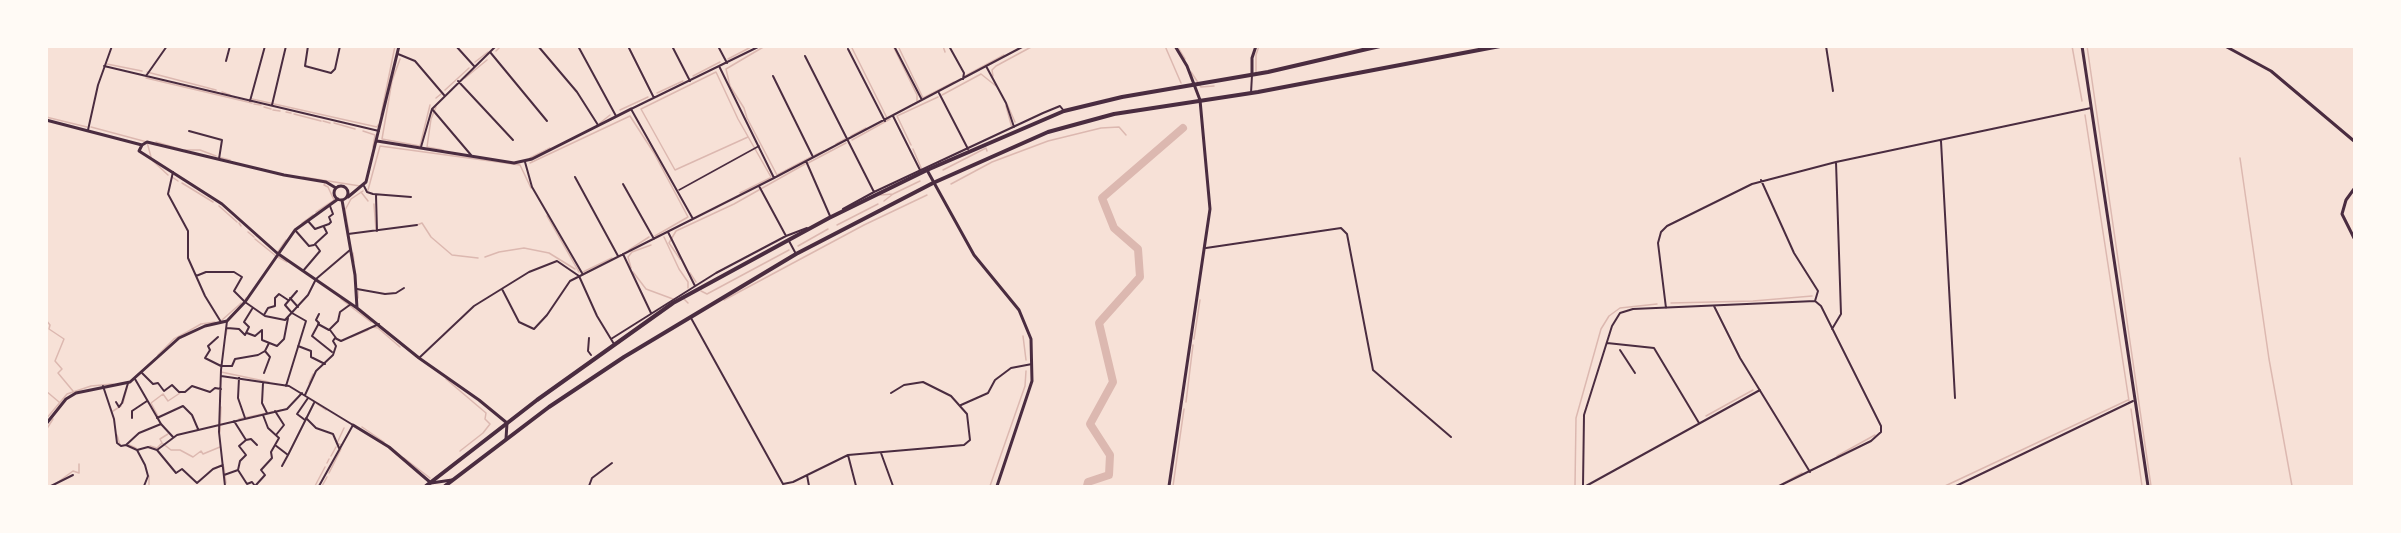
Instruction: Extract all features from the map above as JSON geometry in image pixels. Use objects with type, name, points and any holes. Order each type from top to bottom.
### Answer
[{"type":"highway","points":[[426,486],[614,344],[695,288],[787,238],[969,150],[1064,111],[1122,97],[1252,75],[1380,46]]},
{"type":"highway","points":[[445,486],[506,439],[624,357],[795,254],[933,183],[1065,127],[1114,114],[1251,93],[1500,46]]},
{"type":"street","points":[[88,130],[104,66],[112,46]]},
{"type":"street","points":[[146,76],[167,46]]},
{"type":"street","points":[[226,61],[230,46]]},
{"type":"street","points":[[250,101],[264,46]]},
{"type":"street","points":[[272,106],[286,46]]},
{"type":"street","points":[[308,46],[304,66],[331,73],[335,69],[340,46]]},
{"type":"street","points":[[46,424],[66,399],[85,390],[135,379],[179,338],[206,326],[227,321],[245,302],[295,230],[307,220],[362,187],[377,141],[399,46]]},
{"type":"street","points":[[456,46],[474,66]]},
{"type":"street","points":[[421,148],[432,109],[496,46]]},
{"type":"street","points":[[538,46],[577,92],[599,126]]},
{"type":"street","points":[[578,46],[616,116]]},
{"type":"street","points":[[628,46],[654,98]]},
{"type":"street","points":[[672,46],[690,81]]},
{"type":"street","points":[[718,46],[727,63]]},
{"type":"street","points":[[377,141],[514,163],[525,162],[760,46]]},
{"type":"street","points":[[894,46],[922,100]]},
{"type":"street","points":[[949,46],[964,73],[963,79]]},
{"type":"street","points":[[1011,46],[1014,52]]},
{"type":"street","points":[[502,290],[519,322],[531,329],[548,315],[565,286],[581,275],[885,121],[1024,46]]},
{"type":"street","points":[[1169,486],[1206,248],[1209,209],[1200,100],[1175,46]]},
{"type":"street","points":[[1251,93],[1252,58],[1256,46]]},
{"type":"street","points":[[1826,46],[1833,90]]},
{"type":"street","points":[[2082,46],[2133,401],[2148,486]]},
{"type":"street","points":[[2225,46],[2271,71],[2355,141]]},
{"type":"street","points":[[848,49],[885,121]]},
{"type":"street","points":[[490,52],[547,121]]},
{"type":"street","points":[[398,54],[415,61],[444,95]]},
{"type":"street","points":[[805,56],[874,192]]},
{"type":"street","points":[[104,66],[379,131]]},
{"type":"street","points":[[719,66],[774,178]]},
{"type":"street","points":[[986,66],[1006,103],[1014,128]]},
{"type":"street","points":[[773,76],[813,157]]},
{"type":"street","points":[[458,81],[513,140]]},
{"type":"street","points":[[939,93],[969,150]]},
{"type":"street","points":[[787,238],[920,170],[969,150],[1059,107],[1064,111]]},
{"type":"street","points":[[1666,308],[1658,243],[1661,232],[1667,226],[1761,180],[2091,108]]},
{"type":"street","points":[[432,109],[472,157]]},
{"type":"street","points":[[631,110],[693,219]]},
{"type":"street","points":[[893,116],[920,170]]},
{"type":"street","points":[[46,120],[142,145]]},
{"type":"street","points":[[189,131],[222,140],[219,159]]},
{"type":"street","points":[[1941,141],[1955,398]]},
{"type":"street","points":[[362,187],[348,190],[342,186],[336,188],[326,182],[147,142],[139,151],[222,204],[279,254],[379,324],[419,358],[475,396],[507,423],[506,439]]},
{"type":"street","points":[[806,161],[830,216]]},
{"type":"street","points":[[525,162],[532,187],[581,275],[614,344]]},
{"type":"street","points":[[1832,329],[1841,314],[1836,162]]},
{"type":"street","points":[[927,170],[983,268],[1019,310],[1031,339],[1032,381],[997,486]]},
{"type":"street","points":[[173,172],[168,194],[188,231],[190,246],[187,255],[222,323]]},
{"type":"street","points":[[575,177],[618,256]]},
{"type":"street","points":[[1761,180],[1794,253],[1818,291],[1815,301],[1832,329],[1881,426],[1879,434],[1871,441],[1779,486]]},
{"type":"street","points":[[623,184],[654,239]]},
{"type":"street","points":[[759,186],[795,254]]},
{"type":"street","points":[[362,187],[375,195],[411,197]]},
{"type":"street","points":[[336,188],[334,193],[340,200],[357,289],[357,308]]},
{"type":"street","points":[[2355,189],[2346,201],[2342,214],[2355,238]]},
{"type":"street","points":[[348,190],[348,197]]},
{"type":"street","points":[[375,195],[377,231]]},
{"type":"street","points":[[307,220],[315,229],[324,227],[331,222],[329,217],[333,213],[330,206]]},
{"type":"street","points":[[347,234],[417,225]]},
{"type":"street","points":[[295,230],[309,246],[315,244],[327,233],[324,227]]},
{"type":"street","points":[[1206,248],[1341,228],[1347,234],[1373,370],[1451,437]]},
{"type":"street","points":[[611,339],[695,288],[668,232]]},
{"type":"street","points":[[303,271],[320,251],[315,244]]},
{"type":"street","points":[[196,276],[206,272],[234,272],[242,277],[234,291],[245,302],[264,315],[285,320],[308,296],[316,279],[350,250]]},
{"type":"street","points":[[623,254],[651,313]]},
{"type":"street","points":[[419,358],[459,319],[529,272],[553,262],[563,263],[581,275]]},
{"type":"street","points":[[357,289],[385,294],[396,293],[404,288]]},
{"type":"street","points":[[286,386],[306,320],[290,314],[285,305],[297,291]]},
{"type":"street","points":[[264,315],[268,308],[275,306],[275,298],[279,294],[299,307]]},
{"type":"street","points":[[1760,390],[1584,486],[1584,415],[1614,321],[1620,313],[1628,309],[1815,301]]},
{"type":"street","points":[[330,330],[338,321],[340,312],[351,304]]},
{"type":"street","points":[[1714,306],[1760,390],[1810,472]]},
{"type":"street","points":[[247,333],[249,326],[244,322],[253,308]]},
{"type":"street","points":[[227,328],[238,329],[244,335],[247,333],[255,336],[262,330],[262,340],[278,346],[283,340],[290,314]]},
{"type":"street","points":[[320,314],[312,336],[332,352]]},
{"type":"street","points":[[690,317],[782,483],[786,485],[848,455],[966,444],[970,437],[970,424],[961,405],[951,396],[923,382],[904,385],[891,393]]},
{"type":"street","points":[[225,486],[219,426],[221,366],[227,321]]},
{"type":"street","points":[[318,324],[327,331],[330,330],[341,341],[379,324]]},
{"type":"street","points":[[218,337],[209,345],[210,350],[205,358],[221,366],[232,366],[236,359],[258,355],[265,351],[269,343]]},
{"type":"street","points":[[336,338],[333,341],[336,346],[325,364],[311,377],[297,414],[316,428],[333,434],[340,449]]},
{"type":"street","points":[[589,338],[588,351],[591,355]]},
{"type":"street","points":[[1607,343],[1654,348],[1699,423]]},
{"type":"street","points":[[297,346],[311,351],[311,357],[325,364]]},
{"type":"street","points":[[1620,350],[1635,373]]},
{"type":"street","points":[[264,373],[270,357],[265,351]]},
{"type":"street","points":[[961,405],[988,393],[995,380],[1011,368],[1033,363]]},
{"type":"street","points":[[142,373],[153,384],[158,383],[164,391],[172,385],[182,392],[192,386],[210,392],[215,388],[221,389]]},
{"type":"street","points":[[221,376],[286,386],[305,395],[314,403],[388,447],[431,483],[453,480]]},
{"type":"street","points":[[238,378],[238,398],[245,418]]},
{"type":"street","points":[[135,379],[160,424],[173,438]]},
{"type":"street","points":[[116,402],[118,407],[122,403],[128,382]]},
{"type":"street","points":[[238,470],[247,484],[252,482],[256,486],[266,474],[261,470],[272,458],[271,452],[279,438],[268,428],[262,403],[263,382]]},
{"type":"street","points":[[103,386],[114,419],[117,443],[137,450],[151,447],[157,450],[176,473],[182,469],[197,483],[213,469],[223,465]]},
{"type":"street","points":[[157,450],[173,438],[290,407],[305,395]]},
{"type":"street","points":[[132,418],[132,411],[147,400]]},
{"type":"street","points":[[1956,486],[2133,401]]},
{"type":"street","points":[[282,466],[314,403]]},
{"type":"street","points":[[157,418],[183,406],[192,415],[198,430]]},
{"type":"street","points":[[275,411],[284,424],[276,435]]},
{"type":"street","points":[[234,421],[246,440]]},
{"type":"street","points":[[126,445],[139,434],[160,424]]},
{"type":"street","points":[[319,486],[353,425]]},
{"type":"street","points":[[224,476],[238,470],[246,455],[239,446],[251,439],[257,445]]},
{"type":"street","points":[[275,445],[288,455]]},
{"type":"street","points":[[137,450],[147,473],[148,481],[144,486]]},
{"type":"street","points":[[881,453],[893,486]]},
{"type":"street","points":[[848,455],[856,486]]},
{"type":"street","points":[[578,486],[589,486],[592,478],[612,464]]},
{"type":"street","points":[[51,486],[73,475]]},
{"type":"street","points":[[807,476],[809,486]]},
{"type":"street","points":[[778,486],[782,483]]},
{"type":"lane","points":[[678,191],[759,146]]},
{"type":"waterway","points":[[381,115],[395,46]]},
{"type":"waterway","points":[[496,51],[501,46]]},
{"type":"waterway","points":[[728,59],[753,46]]},
{"type":"waterway","points":[[765,46],[726,69],[730,86],[744,108],[777,175]]},
{"type":"waterway","points":[[851,46],[887,118]]},
{"type":"waterway","points":[[893,46],[917,95],[917,101]]},
{"type":"waterway","points":[[898,46],[923,98],[954,82]]},
{"type":"waterway","points":[[943,46],[945,52]]},
{"type":"waterway","points":[[993,76],[992,70],[996,66],[1033,46]]},
{"type":"waterway","points":[[1165,46],[1181,83]]},
{"type":"waterway","points":[[1177,46],[1185,59]]},
{"type":"waterway","points":[[1256,72],[1256,55],[1259,46]]},
{"type":"waterway","points":[[2072,46],[2082,101]]},
{"type":"waterway","points":[[2087,46],[2151,486]]},
{"type":"waterway","points":[[475,62],[488,52]]},
{"type":"waterway","points":[[965,76],[1004,55]]},
{"type":"waterway","points":[[400,59],[392,81],[382,139],[420,146],[430,105]]},
{"type":"waterway","points":[[465,78],[487,60]]},
{"type":"waterway","points":[[693,76],[720,62]]},
{"type":"waterway","points":[[107,64],[142,71]]},
{"type":"waterway","points":[[445,90],[469,68]]},
{"type":"waterway","points":[[147,72],[216,90]]},
{"type":"waterway","points":[[748,137],[675,170],[641,109],[716,72],[738,119],[771,177]]},
{"type":"waterway","points":[[1191,72],[1201,87],[1214,86]]},
{"type":"waterway","points":[[942,95],[981,74],[996,86]]},
{"type":"waterway","points":[[146,78],[252,103]]},
{"type":"waterway","points":[[657,93],[683,81]]},
{"type":"waterway","points":[[222,92],[230,95]]},
{"type":"waterway","points":[[436,98],[441,94]]},
{"type":"waterway","points":[[620,110],[648,97]]},
{"type":"waterway","points":[[911,145],[897,116],[938,97]]},
{"type":"waterway","points":[[252,99],[377,127],[378,125]]},
{"type":"waterway","points":[[254,104],[261,105]]},
{"type":"waterway","points":[[1007,104],[1015,122]]},
{"type":"waterway","points":[[1006,106],[1012,128]]},
{"type":"waterway","points":[[264,107],[271,109]]},
{"type":"waterway","points":[[436,107],[431,119],[427,147],[443,150]]},
{"type":"waterway","points":[[273,110],[280,111]]},
{"type":"waterway","points":[[286,112],[291,113]]},
{"type":"waterway","points":[[294,114],[321,121]]},
{"type":"waterway","points":[[600,123],[610,115]]},
{"type":"waterway","points":[[2085,115],[2129,401]]},
{"type":"waterway","points":[[530,163],[630,116],[654,153],[688,217],[655,236]]},
{"type":"waterway","points":[[46,117],[87,127]]},
{"type":"waterway","points":[[852,140],[890,119]]},
{"type":"waterway","points":[[323,121],[330,123]]},
{"type":"waterway","points":[[334,123],[355,129]]},
{"type":"waterway","points":[[91,127],[147,142],[151,157]]},
{"type":"waterway","points":[[951,184],[992,162],[1048,141],[1101,128],[1119,127],[1126,135]]},
{"type":"waterway","points":[[851,136],[866,128]]},
{"type":"waterway","points":[[1087,486],[1088,482],[1109,475],[1110,455],[1090,424],[1113,382],[1099,323],[1140,277],[1138,249],[1114,228],[1102,198],[1183,128]]},
{"type":"waterway","points":[[363,131],[375,135],[373,147]]},
{"type":"waterway","points":[[836,144],[845,139]]},
{"type":"waterway","points":[[156,142],[180,149]]},
{"type":"waterway","points":[[808,163],[846,143]]},
{"type":"waterway","points":[[368,190],[380,146],[520,165],[531,188]]},
{"type":"waterway","points":[[530,158],[550,148]]},
{"type":"waterway","points":[[943,170],[986,148],[987,151]]},
{"type":"waterway","points":[[913,149],[922,170]]},
{"type":"waterway","points":[[185,150],[200,150],[216,156]]},
{"type":"waterway","points":[[815,155],[824,151]]},
{"type":"waterway","points":[[218,157],[230,160]]},
{"type":"waterway","points":[[777,175],[811,157]]},
{"type":"waterway","points":[[2240,158],[2269,359],[2292,486]]},
{"type":"waterway","points":[[153,161],[168,175]]},
{"type":"waterway","points":[[680,259],[669,243],[676,231],[734,204],[805,164]]},
{"type":"waterway","points":[[172,177],[178,181]]},
{"type":"waterway","points":[[303,177],[360,186]]},
{"type":"waterway","points":[[740,193],[770,178]]},
{"type":"waterway","points":[[880,195],[893,194],[920,181]]},
{"type":"waterway","points":[[316,212],[334,200],[328,187],[324,185],[326,182]]},
{"type":"waterway","points":[[182,183],[213,202]]},
{"type":"waterway","points":[[347,221],[345,210],[351,199],[363,191]]},
{"type":"waterway","points":[[361,192],[368,201]]},
{"type":"waterway","points":[[884,201],[893,194]]},
{"type":"waterway","points":[[724,300],[864,225],[927,195]]},
{"type":"waterway","points":[[374,204],[376,231]]},
{"type":"waterway","points":[[837,225],[878,204]]},
{"type":"waterway","points":[[219,206],[237,222]]},
{"type":"waterway","points":[[302,223],[313,215]]},
{"type":"waterway","points":[[547,216],[579,272]]},
{"type":"waterway","points":[[347,222],[349,231]]},
{"type":"waterway","points":[[417,225],[422,223],[431,237],[452,255],[478,258]]},
{"type":"waterway","points":[[798,246],[828,229]]},
{"type":"waterway","points":[[248,232],[254,237]]},
{"type":"waterway","points":[[629,250],[649,237]]},
{"type":"waterway","points":[[664,237],[679,269],[688,282],[688,288]]},
{"type":"waterway","points":[[255,239],[287,262]]},
{"type":"waterway","points":[[277,253],[286,240]]},
{"type":"waterway","points":[[631,268],[628,257],[632,252],[651,245]]},
{"type":"waterway","points":[[485,257],[524,248],[549,253],[575,269]]},
{"type":"waterway","points":[[701,291],[707,294],[789,250]]},
{"type":"waterway","points":[[353,253],[354,262]]},
{"type":"waterway","points":[[583,272],[612,258]]},
{"type":"waterway","points":[[633,272],[646,289],[673,299]]},
{"type":"waterway","points":[[690,273],[696,282]]},
{"type":"waterway","points":[[358,291],[358,298]]},
{"type":"waterway","points":[[1671,303],[1753,301],[1812,296]]},
{"type":"waterway","points":[[341,299],[371,322]]},
{"type":"waterway","points":[[684,299],[688,303]]},
{"type":"waterway","points":[[1194,339],[1200,300]]},
{"type":"waterway","points":[[1575,486],[1576,418],[1601,329],[1609,316],[1620,308],[1657,304]]},
{"type":"waterway","points":[[222,320],[239,305]]},
{"type":"waterway","points":[[46,320],[50,325],[49,329],[64,339],[55,361],[62,369],[58,373],[73,391]]},
{"type":"waterway","points":[[158,355],[174,339],[201,324],[215,322]]},
{"type":"waterway","points":[[372,327],[378,328],[400,347]]},
{"type":"waterway","points":[[226,335],[227,329]]},
{"type":"waterway","points":[[351,337],[368,330]]},
{"type":"waterway","points":[[1023,336],[1026,360]]},
{"type":"waterway","points":[[1186,402],[1193,345]]},
{"type":"waterway","points":[[990,486],[1025,386],[1026,371]]},
{"type":"waterway","points":[[221,372],[269,382]]},
{"type":"waterway","points":[[309,383],[313,374]]},
{"type":"waterway","points":[[446,379],[486,413],[485,419],[490,424],[483,433],[460,451]]},
{"type":"waterway","points":[[46,419],[67,394],[91,386],[113,384]]},
{"type":"waterway","points":[[123,403],[128,384]]},
{"type":"waterway","points":[[1706,416],[1753,390]]},
{"type":"waterway","points":[[46,391],[59,402]]},
{"type":"waterway","points":[[159,418],[151,403],[163,394],[168,401],[180,393]]},
{"type":"waterway","points":[[1945,486],[2128,400]]},
{"type":"waterway","points":[[317,404],[326,410]]},
{"type":"waterway","points":[[113,411],[121,406]]},
{"type":"waterway","points":[[220,432],[221,407]]},
{"type":"waterway","points":[[1173,486],[1184,409]]},
{"type":"waterway","points":[[2131,409],[2142,486]]},
{"type":"waterway","points":[[239,419],[281,410]]},
{"type":"waterway","points":[[46,430],[53,419]]},
{"type":"waterway","points":[[362,427],[384,442]]},
{"type":"waterway","points":[[341,445],[337,443],[344,428]]},
{"type":"waterway","points":[[150,446],[157,448],[162,443],[160,439],[168,434]]},
{"type":"waterway","points":[[117,435],[120,445]]},
{"type":"waterway","points":[[1837,456],[1875,435]]},
{"type":"waterway","points":[[162,443],[171,450],[180,450],[193,457],[201,451],[203,454],[220,447]]},
{"type":"waterway","points":[[127,444],[136,448]]},
{"type":"waterway","points":[[331,456],[336,447]]},
{"type":"waterway","points":[[329,473],[341,449]]},
{"type":"waterway","points":[[404,458],[430,478]]},
{"type":"waterway","points":[[327,463],[329,459]]},
{"type":"waterway","points":[[58,482],[73,471],[79,473],[79,464]]},
{"type":"waterway","points":[[224,467],[226,483]]},
{"type":"waterway","points":[[315,486],[325,467]]},
{"type":"waterway","points":[[1782,484],[1802,473]]},
{"type":"waterway","points":[[149,476],[149,486]]},
{"type":"waterway","points":[[322,486],[327,477]]}]
